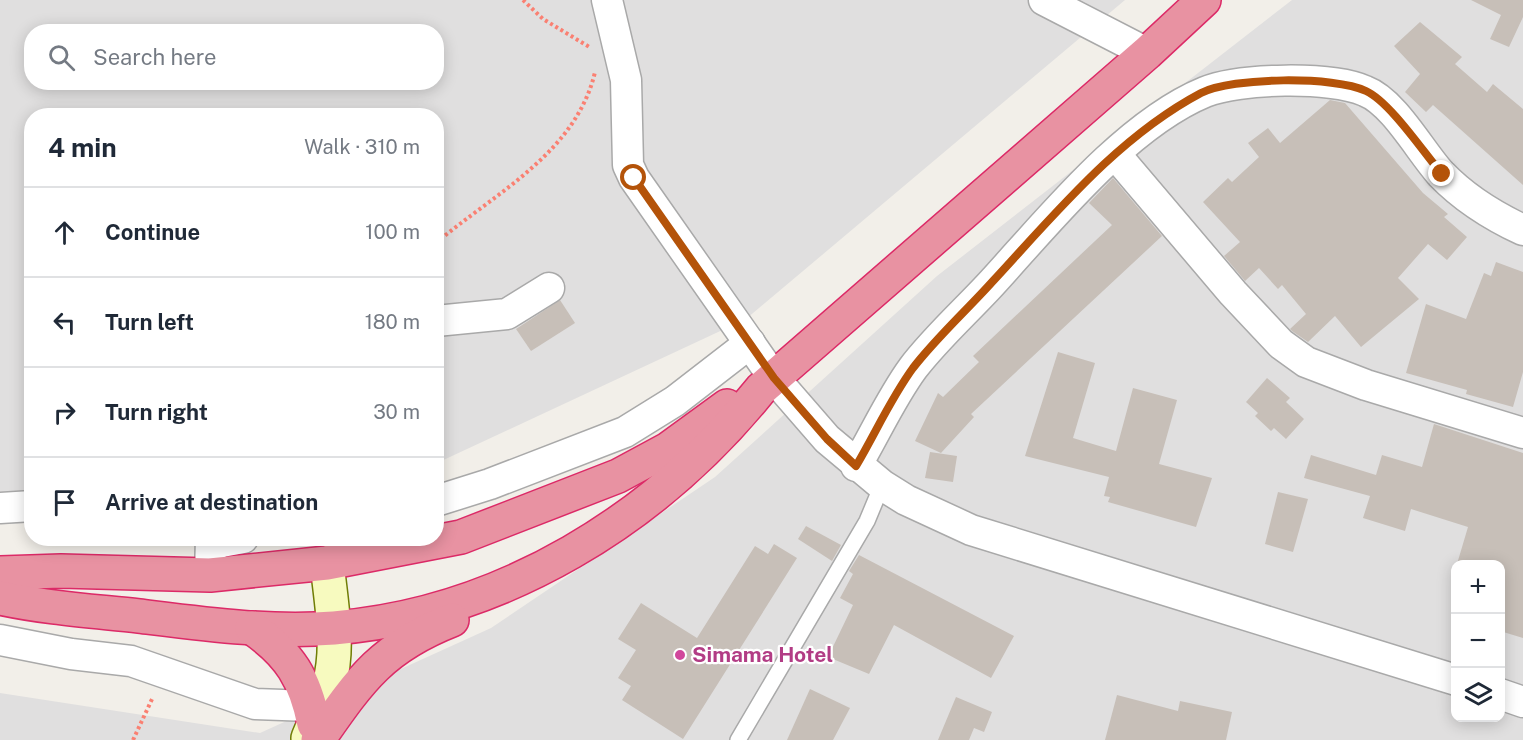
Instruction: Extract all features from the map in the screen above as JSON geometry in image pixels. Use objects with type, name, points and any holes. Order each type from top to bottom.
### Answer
[{"type":"highway","points":[[252,628],[276,645],[293,666],[312,728],[390,652],[427,630],[502,598],[604,533],[654,496],[729,428],[767,383],[1147,53],[1204,0]]},
{"type":"highway","points":[[444,540],[461,537],[618,476],[668,449],[717,411],[767,383]]},
{"type":"highway","points":[[0,573],[61,571],[211,552],[327,563],[415,546]]},
{"type":"highway","points":[[0,598],[252,628],[334,628],[420,613],[454,603],[497,588],[568,555]]},
{"type":"street","points":[[1044,0],[1147,53]]},
{"type":"street","points":[[608,8],[626,80],[628,165],[647,201],[750,343],[767,383],[856,466],[882,485],[936,515],[1009,543],[1451,679]]},
{"type":"street","points":[[856,466],[913,369],[1052,218],[1115,154],[1151,123],[1202,93],[1225,84],[1251,81],[1348,86],[1367,91],[1384,104],[1442,174],[1470,200],[1494,216],[1523,230]]},
{"type":"street","points":[[1115,154],[1255,316],[1281,344],[1306,362],[1366,385],[1523,433]]},
{"type":"street","points":[[444,320],[507,314],[549,288]]},
{"type":"street","points":[[444,498],[524,472],[625,432],[675,401],[750,343]]},
{"type":"street","points":[[0,508],[24,506]]},
{"type":"street","points":[[0,640],[71,654],[131,661],[255,704],[312,728],[329,685],[334,656],[334,628],[327,563]]},
{"type":"street","points":[[1505,696],[1523,702]]},
{"type":"lane","points":[[738,740],[867,521],[882,485]]},
{"type":"path","points":[[523,0],[543,19],[600,52],[608,8]]},
{"type":"path","points":[[444,237],[541,161],[558,142],[578,113],[592,83],[597,63]]},
{"type":"path","points":[[133,740],[165,671]]},
{"type":"shaded area","points":[[0,0],[1125,0],[746,319],[444,460],[444,108],[24,108],[24,523],[0,524]]},
{"type":"shaded area","points":[[1292,0],[1523,0],[1523,740],[0,740],[0,693],[260,733],[491,628],[715,477],[937,276]]},
{"type":"building","points":[[1471,0],[1523,0],[1523,17],[1509,47],[1490,39],[1501,15]]},
{"type":"building","points":[[1420,22],[1462,57],[1455,64],[1487,92],[1493,84],[1523,109],[1523,185],[1433,105],[1426,112],[1405,92],[1420,74],[1394,46]]},
{"type":"building","points":[[1330,100],[1345,103],[1423,193],[1448,214],[1444,217],[1467,237],[1447,260],[1428,244],[1398,278],[1419,299],[1361,347],[1335,316],[1308,342],[1292,331],[1290,329],[1306,314],[1282,285],[1278,289],[1259,268],[1245,281],[1224,256],[1240,242],[1203,202],[1228,178],[1232,182],[1259,157],[1248,143],[1268,128],[1280,143]]},
{"type":"building","points":[[1113,178],[1162,236],[971,414],[974,417],[941,453],[915,441],[938,393],[943,397],[979,362],[973,356],[1112,225],[1089,203]]},
{"type":"building","points":[[1496,262],[1523,272],[1523,372],[1513,407],[1466,394],[1467,390],[1406,373],[1426,304],[1466,319],[1484,273],[1491,276]]},
{"type":"building","points":[[560,300],[575,323],[531,351],[516,329]]},
{"type":"building","points":[[1058,352],[1095,363],[1073,438],[1116,451],[1133,388],[1177,400],[1159,464],[1212,478],[1196,527],[1108,502],[1110,497],[1104,496],[1109,477],[1025,456]]},
{"type":"building","points":[[1267,378],[1290,398],[1286,402],[1304,419],[1286,439],[1274,428],[1271,431],[1255,416],[1258,413],[1246,402]]},
{"type":"building","points":[[1434,424],[1523,453],[1523,638],[1505,633],[1505,560],[1458,560],[1468,527],[1411,509],[1405,531],[1363,518],[1370,496],[1304,478],[1311,455],[1376,475],[1382,455],[1422,467]]},
{"type":"building","points":[[930,452],[957,456],[953,482],[925,478]]},
{"type":"building","points":[[1278,492],[1308,499],[1293,552],[1265,544]]},
{"type":"building","points":[[806,526],[841,545],[832,561],[798,539]]},
{"type":"building","points":[[774,544],[797,558],[683,739],[622,700],[631,686],[618,678],[636,650],[618,639],[641,603],[697,638],[755,546],[768,554]]},
{"type":"building","points":[[859,555],[1014,636],[991,678],[894,625],[869,674],[828,657],[853,605],[840,598],[853,574],[849,571]]},
{"type":"building","points":[[810,689],[850,708],[833,740],[787,740]]},
{"type":"building","points":[[1117,695],[1178,711],[1180,701],[1232,712],[1226,740],[1105,740]]},
{"type":"building","points":[[956,697],[992,712],[984,732],[974,728],[969,740],[938,740]]},
{"type":"place","name":"Simama Hotel","points":[[680,655]]},
{"type":"route","points":[[634,178],[647,201],[774,378],[827,439],[856,466],[913,369],[1052,218],[1115,154],[1151,123],[1202,93],[1225,84],[1251,81],[1315,83],[1348,86],[1367,91],[1384,104],[1442,174]]}]
